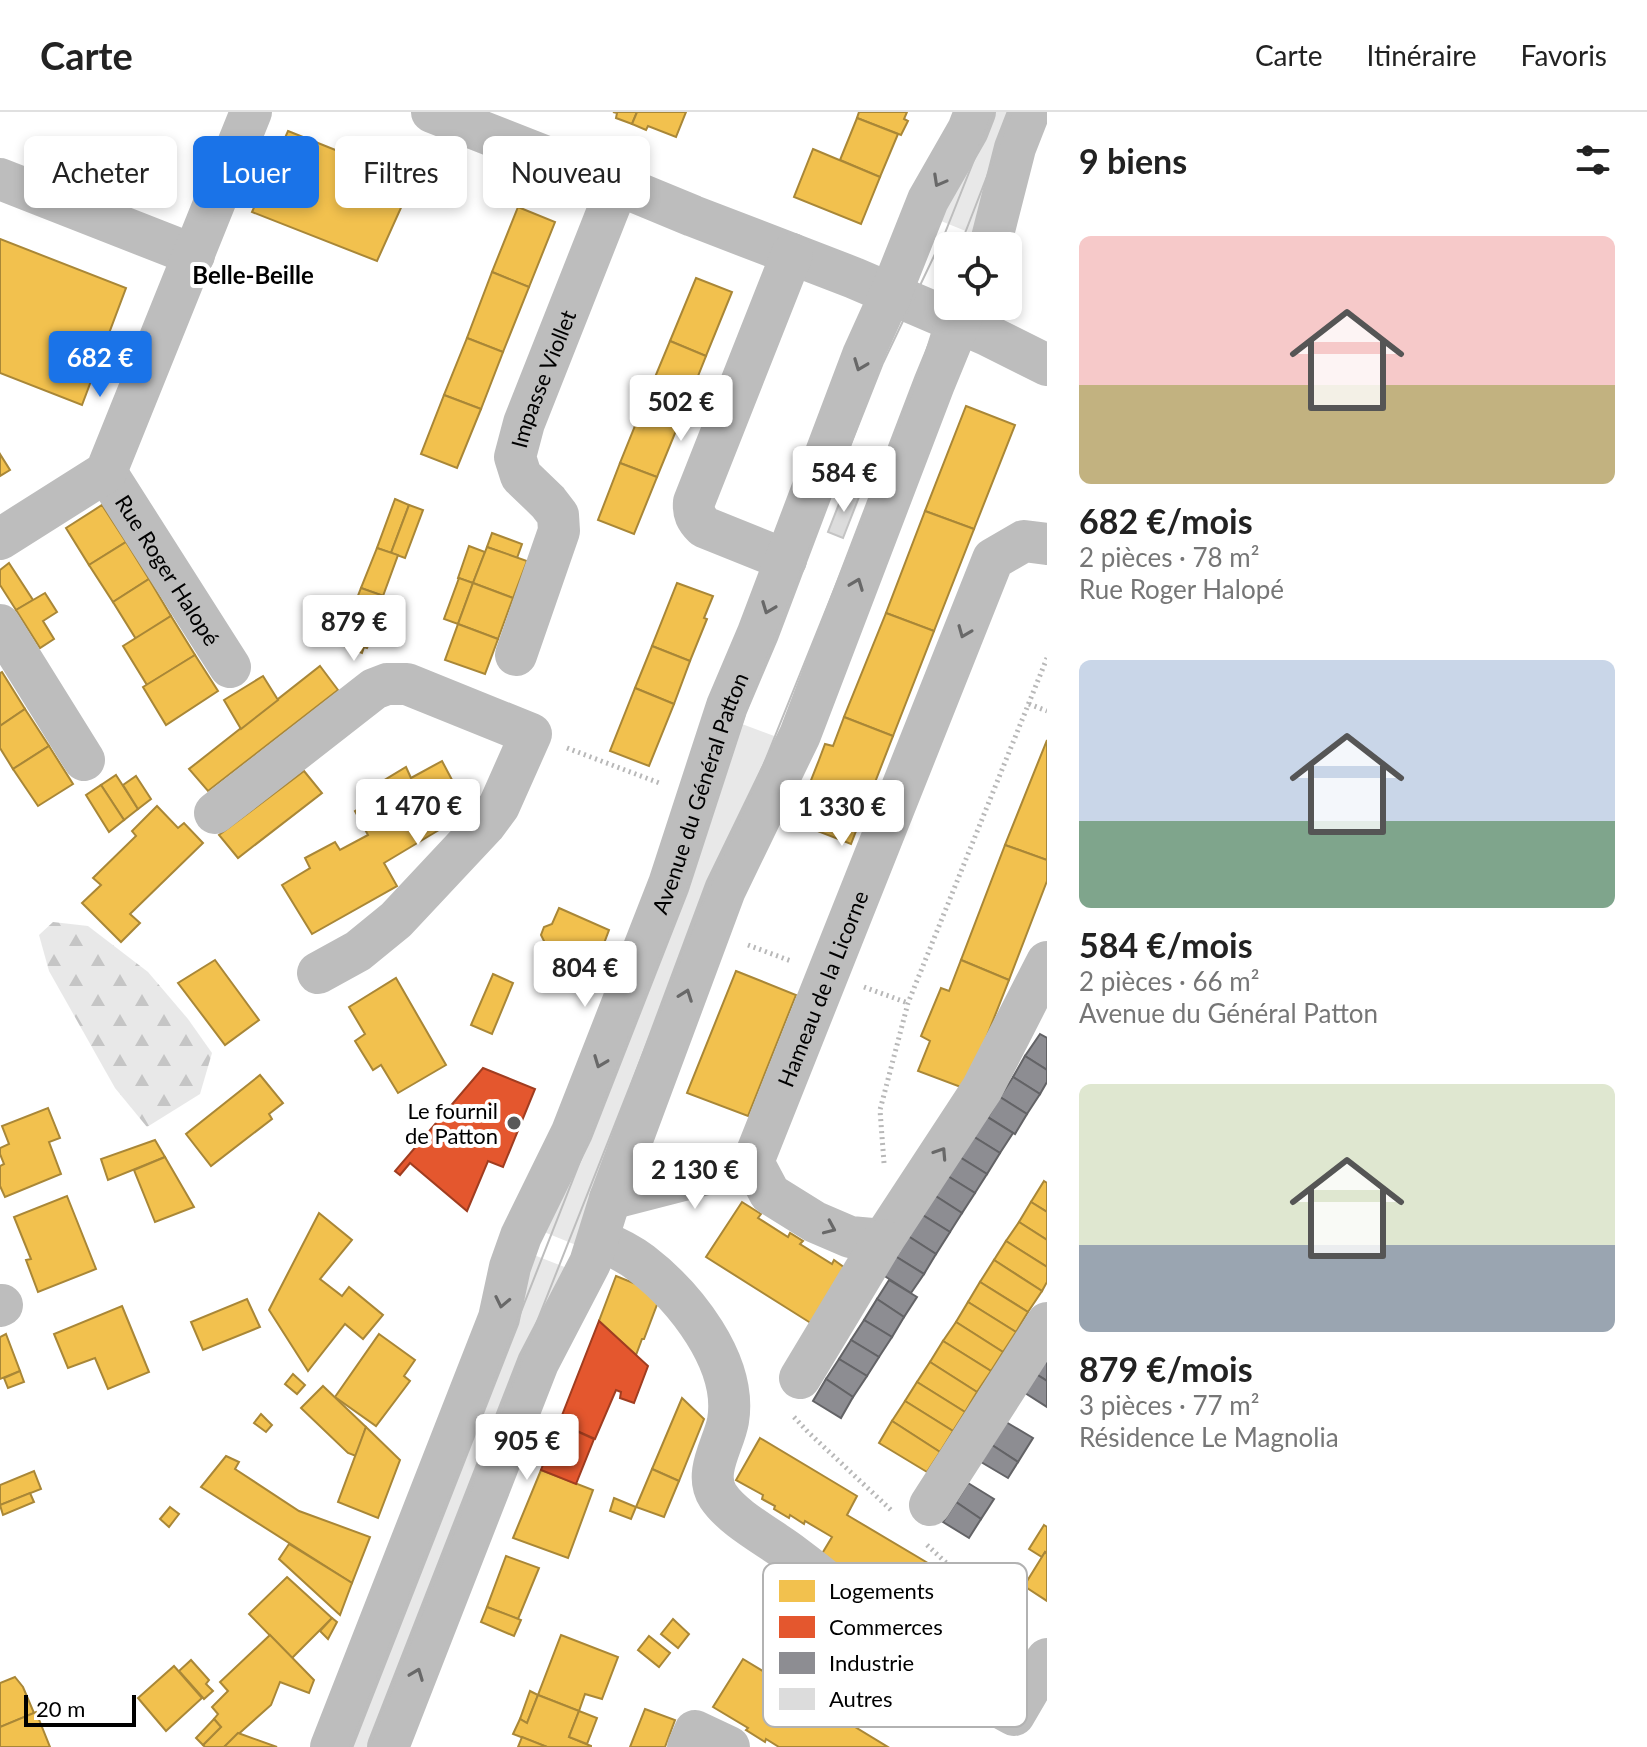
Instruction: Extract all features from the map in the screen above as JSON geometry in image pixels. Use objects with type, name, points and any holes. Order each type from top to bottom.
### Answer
[{"type":"street","name":"Rue Roger Halopé","points":[[0,539],[106,472],[251,112]]},
{"type":"street","points":[[432,112],[493,136]]},
{"type":"street","name":"Avenue du Général Patton","points":[[331,1747],[499,1318],[510,1267],[521,1236],[572,1132],[669,884],[727,706],[863,355],[928,200],[975,112]]},
{"type":"street","points":[[994,232],[1015,148],[1029,112]]},
{"type":"street","points":[[0,179],[194,255]]},
{"type":"street","points":[[650,198],[891,293],[934,306]]},
{"type":"street","name":"Impasse Viollet","points":[[516,655],[559,531],[558,515],[521,476],[515,457],[524,423],[609,208]]},
{"type":"street","points":[[786,560],[704,527],[693,509],[792,254]]},
{"type":"street","points":[[388,1747],[538,1363],[584,1277],[725,890],[800,735],[961,320]]},
{"type":"street","points":[[973,320],[1047,365]]},
{"type":"street","name":"Rue Roger Halopé","points":[[106,472],[230,667]]},
{"type":"street","name":"Hameau de la Licorne","points":[[753,1162],[993,559],[1024,541],[1047,544]]},
{"type":"street","points":[[0,625],[84,760]]},
{"type":"street","points":[[215,813],[374,689],[387,684],[407,684],[531,734],[499,806],[485,825],[396,920],[358,951],[318,973]]},
{"type":"street","points":[[794,1394],[890,1229],[982,1089],[1044,973]]},
{"type":"street","points":[[610,1199],[707,1174],[737,1172],[753,1162],[770,1194],[804,1215],[850,1237],[890,1229]]},
{"type":"street","points":[[598,1240],[629,1254],[642,1264],[677,1297],[700,1325],[720,1363],[729,1393],[728,1423],[714,1465],[713,1486],[734,1512],[802,1563]]},
{"type":"street","points":[[918,1522],[1047,1323]]},
{"type":"street","points":[[1027,1677],[1036,1650]]},
{"type":"street","points":[[688,1747],[695,1731],[729,1747]]},
{"type":"path","points":[[890,1229],[880,1110],[908,1003],[1047,658]]},
{"type":"path","points":[[1029,704],[1047,711]]},
{"type":"path","points":[[531,734],[697,797]]},
{"type":"path","points":[[794,1394],[808,1432],[918,1522],[949,1563]]},
{"type":"green space","points":[[984,112],[1020,112],[974,232],[941,221]]},
{"type":"green space","points":[[734,721],[785,740],[576,1245],[544,1232]]},
{"type":"green space","points":[[53,922],[88,926],[148,972],[212,1053],[200,1094],[147,1127],[115,1088],[49,971],[39,935]]},
{"type":"green space","points":[[534,1255],[567,1268],[379,1747],[342,1747]]},
{"type":"building: Logements","points":[[613,112],[637,112],[632,124],[616,118],[617,113]]},
{"type":"building: Logements","points":[[637,112],[686,112],[676,137],[648,126],[646,130],[632,124]]},
{"type":"building: Logements","points":[[859,112],[907,112],[904,119],[908,121],[901,135],[857,118]]},
{"type":"building: Logements","points":[[857,118],[898,134],[880,177],[840,160]]},
{"type":"building: Logements","points":[[319,143],[335,150],[335,208],[401,208],[377,261],[252,212],[254,208],[319,208]]},
{"type":"building: Logements","points":[[813,149],[880,177],[861,224],[794,197]]},
{"type":"building: Logements","points":[[518,208],[555,222],[529,287],[492,272]]},
{"type":"building: Logements","points":[[0,239],[126,288],[82,405],[0,373]]},
{"type":"building: Logements","points":[[492,272],[529,287],[503,352],[467,338]]},
{"type":"building: Logements","points":[[696,278],[732,292],[706,356],[670,341]]},
{"type":"building: Logements","points":[[467,338],[503,352],[481,409],[444,395]]},
{"type":"building: Logements","points":[[670,341],[706,356],[680,421],[643,406]]},
{"type":"building: Logements","points":[[444,395],[481,409],[457,468],[421,454]]},
{"type":"building: Logements","points":[[643,406],[680,421],[657,477],[620,463]]},
{"type":"building: Logements","points":[[966,406],[1015,425],[974,529],[925,511]]},
{"type":"building: Logements","points":[[0,454],[10,470],[0,476]]},
{"type":"building: Logements","points":[[620,463],[657,477],[634,534],[598,520]]},
{"type":"building: Logements","points":[[395,499],[409,505],[391,553],[377,548]]},
{"type":"building: Logements","points":[[102,505],[126,542],[89,565],[66,528]]},
{"type":"building: Logements","points":[[409,505],[423,510],[405,558],[391,553]]},
{"type":"building: Logements","points":[[925,511],[974,529],[934,631],[886,613]]},
{"type":"building: Logements","points":[[492,533],[522,544],[517,558],[487,547]]},
{"type":"building: Logements","points":[[126,542],[149,579],[113,602],[89,565]]},
{"type":"building: Logements","points":[[469,546],[485,552],[473,583],[458,578]]},
{"type":"building: Logements","points":[[487,547],[527,561],[513,598],[473,583]]},
{"type":"building: Logements","points":[[377,548],[398,555],[383,596],[361,588]]},
{"type":"building: Logements","points":[[9,563],[33,600],[16,610],[0,585],[0,570]]},
{"type":"building: Logements","points":[[459,578],[473,583],[458,624],[444,619]]},
{"type":"building: Logements","points":[[149,579],[171,616],[136,639],[113,602]]},
{"type":"building: Logements","points":[[473,583],[513,598],[498,639],[458,624]]},
{"type":"building: Logements","points":[[677,583],[713,596],[690,661],[652,646]]},
{"type":"building: Logements","points":[[361,588],[384,596],[369,633],[373,635],[362,653],[339,644]]},
{"type":"building: Logements","points":[[45,593],[57,612],[43,621],[54,639],[40,648],[16,610]]},
{"type":"building: Logements","points":[[886,613],[934,631],[893,736],[844,717]]},
{"type":"building: Logements","points":[[171,616],[195,655],[147,685],[123,646]]},
{"type":"building: Logements","points":[[458,624],[498,639],[485,674],[445,660]]},
{"type":"building: Logements","points":[[652,646],[690,661],[674,704],[635,688]]},
{"type":"building: Logements","points":[[195,655],[218,691],[166,725],[143,687]]},
{"type":"building: Logements","points":[[320,666],[338,690],[208,791],[189,769]]},
{"type":"building: Logements","points":[[0,673],[25,709],[0,726]]},
{"type":"building: Logements","points":[[263,676],[278,700],[241,729],[224,700]]},
{"type":"building: Logements","points":[[635,688],[674,704],[649,766],[610,751]]},
{"type":"building: Logements","points":[[25,709],[49,746],[13,769],[0,748],[0,726]]},
{"type":"building: Logements","points":[[844,717],[893,736],[851,844],[802,825],[814,796],[806,793],[825,744],[833,746]]},
{"type":"building: Logements","points":[[1047,740],[1047,860],[1005,845]]},
{"type":"building: Logements","points":[[49,746],[73,784],[38,806],[13,769]]},
{"type":"building: Logements","points":[[442,761],[469,812],[384,863],[397,886],[312,934],[282,885],[310,868],[305,858],[335,842],[340,850],[368,835],[355,811],[383,794],[378,784],[406,767],[411,778]]},
{"type":"building: Logements","points":[[304,771],[322,793],[238,858],[219,835]]},
{"type":"building: Logements","points":[[116,775],[138,809],[124,820],[101,785]]},
{"type":"building: Logements","points":[[136,776],[151,799],[138,809],[123,785]]},
{"type":"building: Logements","points":[[101,785],[124,820],[109,832],[86,795]]},
{"type":"building: Logements","points":[[157,806],[178,828],[184,823],[203,843],[130,914],[140,923],[121,942],[82,903],[101,885],[93,878],[136,836],[132,831]]},
{"type":"building: Logements","points":[[1005,845],[1047,860],[1047,881],[1009,980],[961,960]]},
{"type":"building: Logements","points":[[559,908],[609,930],[588,986],[536,963],[544,941],[541,935],[544,927],[552,924]]},
{"type":"building: Logements","points":[[215,960],[259,1020],[225,1045],[178,983]]},
{"type":"building: Logements","points":[[961,960],[1009,980],[966,1089],[918,1071],[930,1041],[921,1036],[941,988],[949,991]]},
{"type":"building: Logements","points":[[736,971],[796,995],[748,1116],[687,1093]]},
{"type":"building: Logements","points":[[493,974],[513,983],[492,1034],[471,1025]]},
{"type":"building: Logements","points":[[396,978],[446,1065],[398,1093],[381,1065],[373,1070],[355,1041],[365,1034],[349,1007]]},
{"type":"building: Logements","points":[[260,1075],[283,1103],[269,1114],[272,1119],[211,1166],[186,1134]]},
{"type":"building: Logements","points":[[48,1108],[60,1138],[49,1142],[61,1174],[5,1197],[0,1186],[0,1166],[4,1164],[0,1148],[9,1144],[2,1126]]},
{"type":"building: Logements","points":[[155,1140],[165,1157],[108,1180],[101,1159]]},
{"type":"building: Logements","points":[[165,1157],[194,1207],[155,1222],[134,1170]]},
{"type":"building: Logements","points":[[1044,1181],[1047,1183],[1047,1212],[1031,1202]]},
{"type":"building: Logements","points":[[67,1196],[96,1269],[38,1292],[26,1260],[31,1259],[14,1217]]},
{"type":"building: Logements","points":[[742,1202],[761,1214],[758,1218],[788,1237],[790,1233],[803,1241],[800,1244],[832,1264],[834,1260],[852,1273],[817,1327],[706,1257]]},
{"type":"building: Logements","points":[[1031,1202],[1047,1212],[1047,1240],[1019,1222]]},
{"type":"building: Logements","points":[[319,1213],[352,1240],[320,1279],[342,1296],[349,1287],[383,1315],[363,1339],[345,1324],[308,1371],[269,1310]]},
{"type":"building: Logements","points":[[1019,1222],[1047,1240],[1047,1267],[1006,1241]]},
{"type":"building: Logements","points":[[1006,1241],[1047,1267],[1047,1282],[1042,1291],[994,1260]]},
{"type":"building: Logements","points":[[994,1260],[1042,1291],[1028,1312],[980,1282]]},
{"type":"building: Logements","points":[[616,1276],[661,1294],[636,1355],[599,1321]]},
{"type":"building: Logements","points":[[980,1282],[1028,1312],[1016,1332],[968,1302]]},
{"type":"building: Logements","points":[[247,1299],[260,1327],[203,1350],[191,1322]]},
{"type":"building: Logements","points":[[968,1302],[1016,1332],[1003,1352],[956,1322]]},
{"type":"building: Logements","points":[[122,1306],[149,1372],[108,1389],[95,1358],[68,1368],[54,1334]]},
{"type":"building: Logements","points":[[956,1322],[1003,1352],[991,1371],[943,1341]]},
{"type":"building: Logements","points":[[6,1334],[20,1371],[0,1379],[0,1337]]},
{"type":"building: Logements","points":[[379,1334],[415,1360],[404,1376],[410,1381],[376,1426],[335,1397]]},
{"type":"building: Logements","points":[[943,1341],[991,1371],[977,1392],[930,1362]]},
{"type":"building: Logements","points":[[930,1362],[977,1392],[965,1412],[917,1382]]},
{"type":"building: Logements","points":[[20,1371],[24,1382],[8,1388],[4,1378]]},
{"type":"building: Logements","points":[[293,1374],[305,1385],[297,1394],[285,1384]]},
{"type":"building: Logements","points":[[917,1382],[965,1412],[953,1431],[905,1401]]},
{"type":"building: Logements","points":[[323,1386],[366,1427],[356,1456],[348,1453],[301,1408]]},
{"type":"building: Logements","points":[[682,1398],[704,1419],[679,1481],[652,1469]]},
{"type":"building: Logements","points":[[905,1401],[953,1431],[940,1452],[892,1421]]},
{"type":"building: Logements","points":[[261,1414],[272,1425],[266,1432],[254,1423]]},
{"type":"building: Logements","points":[[892,1421],[940,1452],[927,1472],[879,1443]]},
{"type":"building: Logements","points":[[366,1427],[400,1460],[378,1518],[338,1502]]},
{"type":"building: Logements","points":[[760,1438],[857,1496],[847,1515],[928,1563],[829,1563],[820,1557],[832,1537],[805,1521],[804,1524],[790,1515],[789,1518],[762,1499],[763,1495],[736,1480]]},
{"type":"building: Logements","points":[[226,1456],[239,1462],[235,1469],[299,1511],[370,1537],[352,1583],[201,1487]]},
{"type":"building: Logements","points":[[652,1469],[679,1481],[664,1517],[636,1507]]},
{"type":"building: Logements","points":[[541,1470],[593,1490],[568,1558],[513,1538]]},
{"type":"building: Logements","points":[[34,1471],[41,1489],[0,1505],[0,1485]]},
{"type":"building: Logements","points":[[30,1493],[34,1502],[3,1515],[0,1505]]},
{"type":"building: Logements","points":[[614,1498],[636,1507],[631,1519],[610,1511]]},
{"type":"building: Logements","points":[[170,1507],[179,1514],[169,1527],[160,1519]]},
{"type":"building: Logements","points":[[1044,1525],[1047,1527],[1047,1554],[1045,1552],[1042,1557],[1029,1549]]},
{"type":"building: Logements","points":[[289,1544],[352,1583],[340,1615],[279,1559]]},
{"type":"building: Logements","points":[[1045,1552],[1047,1601],[1027,1588],[1027,1581]]},
{"type":"building: Logements","points":[[506,1556],[539,1568],[518,1619],[487,1607]]},
{"type":"building: Logements","points":[[287,1577],[332,1618],[292,1658],[249,1614]]},
{"type":"building: Logements","points":[[487,1607],[521,1620],[514,1636],[481,1622]]},
{"type":"building: Logements","points":[[332,1618],[337,1622],[328,1639],[320,1631]]},
{"type":"building: Logements","points":[[673,1619],[689,1634],[678,1648],[661,1634]]},
{"type":"building: Logements","points":[[270,1635],[314,1680],[309,1693],[280,1682],[271,1705],[224,1747],[205,1747],[203,1745],[221,1727],[214,1719],[218,1714],[212,1707],[228,1691],[220,1682]]},
{"type":"building: Logements","points":[[561,1635],[618,1657],[602,1699],[585,1694],[579,1711],[538,1695]]},
{"type":"building: Logements","points":[[649,1636],[670,1653],[659,1667],[638,1650]]},
{"type":"building: Logements","points":[[743,1659],[763,1671],[763,1727],[855,1727],[888,1747],[779,1747],[766,1739],[765,1742],[713,1707]]},
{"type":"building: Logements","points":[[191,1660],[209,1680],[206,1684],[213,1691],[204,1699],[179,1671]]},
{"type":"building: Logements","points":[[174,1666],[202,1698],[166,1731],[138,1698]]},
{"type":"building: Logements","points":[[15,1677],[23,1687],[34,1713],[0,1727],[0,1683]]},
{"type":"building: Logements","points":[[530,1691],[538,1695],[527,1723],[520,1719]]},
{"type":"building: Logements","points":[[538,1695],[579,1711],[569,1737],[591,1747],[547,1747],[513,1734],[520,1719],[527,1723]]},
{"type":"building: Logements","points":[[645,1709],[675,1720],[665,1747],[630,1747]]},
{"type":"building: Logements","points":[[579,1711],[597,1718],[587,1744],[569,1737]]},
{"type":"building: Logements","points":[[36,1712],[50,1747],[0,1747],[0,1727]]},
{"type":"building: Logements","points":[[214,1719],[221,1727],[203,1745],[196,1738]]},
{"type":"building: Logements","points":[[238,1733],[277,1747],[224,1747]]},
{"type":"building: Logements","points":[[522,1737],[547,1747],[518,1747]]},
{"type":"building: Commerces","points":[[483,1068],[535,1089],[503,1167],[488,1161],[467,1211],[410,1163],[400,1175],[395,1171]]},
{"type":"building: Commerces","points":[[599,1321],[648,1366],[634,1403],[620,1398],[621,1392],[616,1390],[595,1439],[559,1423]]},
{"type":"building: Commerces","points":[[559,1423],[594,1439],[576,1484],[541,1470]]},
{"type":"building: Industrie","points":[[1040,1034],[1047,1038],[1047,1070],[1025,1056]]},
{"type":"building: Industrie","points":[[1025,1056],[1047,1070],[1047,1082],[1040,1094],[1013,1077]]},
{"type":"building: Industrie","points":[[1013,1077],[1040,1094],[1027,1114],[1000,1097]]},
{"type":"building: Industrie","points":[[1000,1097],[1027,1114],[1015,1134],[988,1117]]},
{"type":"building: Industrie","points":[[984,1115],[1013,1133],[1000,1153],[971,1135]]},
{"type":"building: Industrie","points":[[971,1135],[1000,1153],[987,1174],[958,1156]]},
{"type":"building: Industrie","points":[[958,1156],[987,1174],[975,1193],[946,1175]]},
{"type":"building: Industrie","points":[[946,1175],[975,1193],[962,1213],[934,1195]]},
{"type":"building: Industrie","points":[[934,1195],[962,1213],[950,1232],[921,1214]]},
{"type":"building: Industrie","points":[[921,1214],[950,1232],[936,1254],[908,1236]]},
{"type":"building: Industrie","points":[[908,1236],[936,1254],[924,1274],[895,1256]]},
{"type":"building: Industrie","points":[[895,1256],[924,1274],[911,1293],[883,1275]]},
{"type":"building: Industrie","points":[[889,1280],[917,1297],[904,1317],[877,1299]]},
{"type":"building: Industrie","points":[[877,1299],[904,1317],[892,1337],[864,1320]]},
{"type":"building: Industrie","points":[[864,1320],[892,1337],[879,1357],[851,1340]]},
{"type":"building: Industrie","points":[[851,1340],[879,1357],[867,1376],[839,1359]]},
{"type":"building: Industrie","points":[[1047,1357],[1047,1381],[1036,1374]]},
{"type":"building: Industrie","points":[[839,1359],[867,1376],[853,1397],[826,1379]]},
{"type":"building: Industrie","points":[[1036,1374],[1047,1381],[1047,1407],[1025,1393]]},
{"type":"building: Industrie","points":[[826,1379],[853,1397],[841,1418],[813,1401]]},
{"type":"building: Industrie","points":[[1006,1422],[1033,1438],[1018,1462],[992,1445]]},
{"type":"building: Industrie","points":[[992,1445],[1018,1462],[1008,1478],[981,1462]]},
{"type":"building: Industrie","points":[[968,1483],[994,1499],[981,1519],[956,1502]]},
{"type":"building: Industrie","points":[[956,1502],[981,1519],[969,1538],[943,1522]]},
{"type":"building: Autres","points":[[844,491],[859,497],[843,538],[828,532]]},
{"type":"tram line","points":[[350,1747],[685,894],[745,714],[813,540],[883,363],[945,233],[993,112]]},
{"type":"tram line","points":[[965,232],[1012,112]]},
{"type":"tram line","points":[[369,1747],[704,899],[763,766],[848,555],[918,377],[936,320]]},
{"type":"place","name":"Le fournil de Patton","points":[[514,1123]]},
{"type":"district","name":"Belle-Beille","points":[[253,274]]}]
